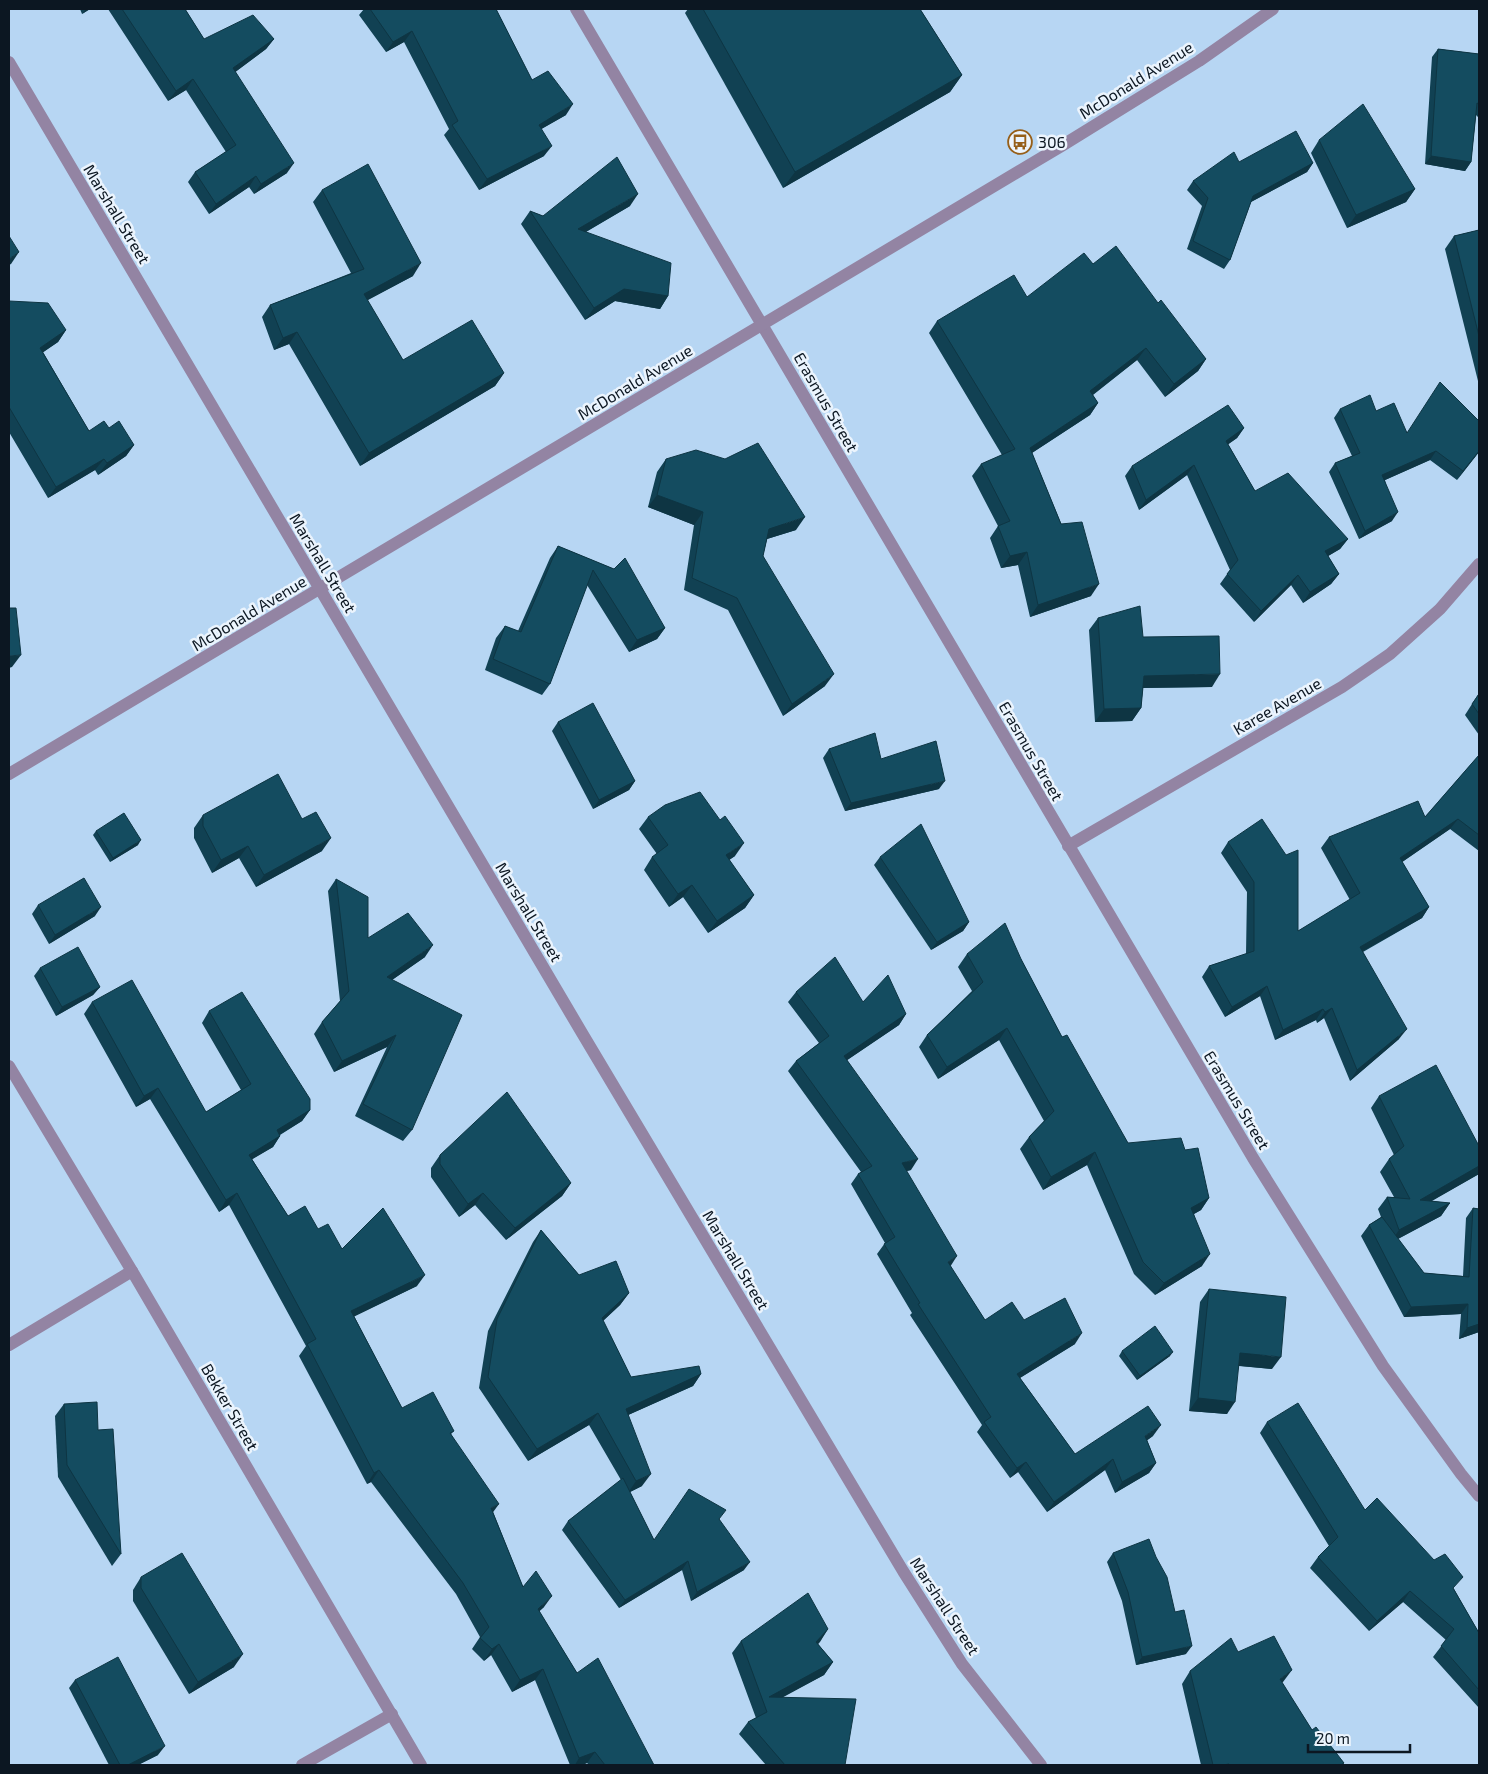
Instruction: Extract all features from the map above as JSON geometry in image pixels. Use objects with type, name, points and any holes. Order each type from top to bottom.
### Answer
[{"type":"street","name":"Erasmus Street","points":[[576,9],[1253,1158],[1383,1366],[1479,1496]]},
{"type":"street","name":"McDonald Avenue","points":[[9,774],[1080,135],[1198,61],[1273,9]]},
{"type":"street","name":"Marshall Street","points":[[9,62],[902,1571],[962,1664],[1041,1765]]},
{"type":"street","name":"Karee Avenue","points":[[1068,846],[1342,687],[1390,654],[1440,609],[1479,564]]},
{"type":"street","name":"Bekker Street","points":[[9,1066],[132,1271],[421,1765]]},
{"type":"street","points":[[9,1345],[132,1271]]},
{"type":"street","points":[[302,1765],[392,1714]]},
{"type":"building","points":[[122,9],[185,9],[204,39],[253,15],[274,39],[233,68],[294,163],[261,184],[256,176],[216,204],[195,172],[236,145],[193,79],[176,91]]},
{"type":"building","points":[[370,9],[496,9],[532,80],[548,71],[573,104],[539,125],[552,146],[487,179],[452,125],[458,121],[412,31],[393,42]]},
{"type":"building","points":[[703,9],[920,9],[962,75],[795,172]]},
{"type":"building","points":[[1438,49],[1479,54],[1479,104],[1477,103],[1471,162],[1431,156]]},
{"type":"building","points":[[1363,104],[1415,189],[1356,215],[1319,140]]},
{"type":"building","points":[[1296,131],[1313,163],[1253,196],[1230,260],[1193,241],[1208,198],[1193,181],[1234,152],[1239,162]]},
{"type":"building","points":[[617,157],[638,194],[578,229],[671,263],[668,296],[624,289],[594,308],[530,211],[543,216]]},
{"type":"building","points":[[368,164],[421,263],[364,294],[403,360],[472,320],[504,373],[369,453],[297,332],[283,338],[270,305],[364,269],[322,190]]},
{"type":"building","points":[[1479,230],[1479,336],[1454,236]]},
{"type":"building","points":[[9,236],[19,252],[9,259]]},
{"type":"building","points":[[1116,246],[1158,303],[1161,300],[1206,359],[1174,384],[1146,348],[1090,391],[1098,403],[1030,448],[1061,524],[1082,522],[1099,584],[1038,605],[1027,552],[1010,556],[998,526],[1010,521],[981,464],[1015,449],[937,321],[1014,275],[1027,297],[1084,253],[1093,264]]},
{"type":"building","points":[[9,301],[48,303],[66,330],[40,348],[89,431],[104,421],[109,428],[119,421],[134,445],[107,463],[104,459],[56,487],[9,407]]},
{"type":"building","points":[[1440,382],[1479,421],[1479,451],[1463,471],[1436,451],[1382,475],[1398,512],[1365,531],[1335,463],[1360,453],[1340,409],[1370,395],[1376,411],[1394,403],[1407,433]]},
{"type":"building","points":[[1228,405],[1244,428],[1226,441],[1255,491],[1288,473],[1348,539],[1325,551],[1339,574],[1310,592],[1298,575],[1261,611],[1227,574],[1238,560],[1194,465],[1146,500],[1132,466]]},
{"type":"building","points":[[758,443],[805,517],[769,529],[763,556],[834,674],[792,704],[737,598],[692,578],[703,512],[657,495],[666,459],[696,450],[725,459]]},
{"type":"building","points":[[558,546],[614,569],[625,558],[665,628],[637,640],[593,570],[550,684],[493,659],[505,626],[521,632]]},
{"type":"building","points":[[1140,606],[1143,637],[1219,636],[1220,674],[1144,676],[1141,708],[1104,709],[1098,618]]},
{"type":"building","points":[[9,608],[16,608],[21,655],[9,656]]},
{"type":"building","points":[[1479,694],[1479,714],[1472,704]]},
{"type":"building","points":[[593,703],[635,781],[599,800],[558,722]]},
{"type":"building","points":[[875,733],[881,759],[936,741],[945,781],[851,803],[829,749]]},
{"type":"building","points":[[1479,755],[1479,835],[1458,819],[1400,858],[1429,907],[1360,947],[1407,1029],[1357,1070],[1332,1008],[1325,1012],[1323,1009],[1283,1030],[1267,986],[1232,1007],[1209,966],[1254,951],[1254,882],[1228,842],[1262,819],[1286,855],[1298,850],[1298,931],[1360,893],[1329,837],[1418,801],[1425,817]]},
{"type":"building","points":[[278,774],[302,819],[316,812],[331,838],[264,875],[248,846],[221,860],[203,826],[203,815]]},
{"type":"building","points":[[700,792],[720,820],[725,816],[744,843],[726,855],[754,895],[717,921],[692,885],[678,894],[652,857],[668,845],[648,817],[665,805]]},
{"type":"building","points":[[124,813],[141,840],[113,858],[96,831]]},
{"type":"building","points":[[921,824],[969,922],[937,942],[880,857]]},
{"type":"building","points":[[84,878],[101,907],[55,935],[38,905]]},
{"type":"building","points":[[336,879],[368,897],[368,938],[408,913],[433,945],[387,977],[462,1015],[412,1130],[363,1104],[396,1035],[342,1061],[322,1022],[349,991]]},
{"type":"building","points":[[1005,923],[1021,959],[1062,1037],[1067,1035],[1128,1143],[1181,1138],[1185,1150],[1198,1148],[1209,1198],[1191,1208],[1210,1254],[1164,1283],[1143,1262],[1095,1152],[1051,1177],[1029,1137],[1054,1111],[1007,1028],[947,1067],[927,1035],[983,982],[967,954]]},
{"type":"building","points":[[78,947],[100,987],[62,1007],[40,968]]},
{"type":"building","points":[[835,957],[863,1002],[888,975],[906,1014],[844,1056],[918,1159],[902,1163],[957,1256],[948,1262],[985,1320],[1012,1302],[1024,1320],[1065,1298],[1082,1333],[1017,1374],[1075,1454],[1148,1406],[1161,1425],[1145,1436],[1156,1463],[1122,1482],[1113,1459],[1054,1502],[1026,1462],[1017,1468],[984,1422],[991,1417],[918,1304],[920,1303],[884,1244],[895,1237],[858,1174],[872,1166],[796,1061],[829,1036],[796,992]]},
{"type":"building","points":[[132,980],[206,1112],[251,1084],[209,1011],[242,992],[310,1099],[310,1110],[277,1130],[280,1136],[249,1155],[288,1216],[305,1206],[318,1229],[328,1224],[342,1249],[383,1208],[425,1275],[351,1311],[402,1408],[433,1392],[454,1431],[450,1433],[499,1504],[491,1508],[523,1587],[536,1571],[552,1596],[538,1609],[577,1673],[598,1658],[654,1765],[605,1765],[595,1752],[579,1758],[543,1669],[520,1680],[499,1644],[492,1649],[480,1638],[489,1627],[463,1583],[379,1470],[374,1473],[307,1344],[316,1339],[237,1193],[226,1200],[158,1088],[144,1096],[92,1002]]},
{"type":"building","points":[[1436,1065],[1479,1146],[1479,1166],[1420,1200],[1450,1203],[1399,1230],[1387,1197],[1410,1199],[1389,1159],[1404,1146],[1379,1096]]},
{"type":"building","points":[[507,1092],[571,1183],[515,1228],[483,1193],[468,1204],[440,1164],[440,1155]]},
{"type":"building","points":[[1473,1208],[1479,1209],[1479,1324],[1467,1328],[1468,1304],[1411,1307],[1369,1225],[1382,1217],[1424,1273],[1469,1277]]},
{"type":"building","points":[[541,1230],[579,1275],[616,1261],[629,1293],[602,1318],[631,1377],[699,1366],[701,1374],[626,1409],[651,1474],[636,1481],[598,1413],[537,1449],[488,1377],[497,1319]]},
{"type":"building","points":[[1209,1289],[1286,1297],[1281,1357],[1240,1353],[1235,1402],[1198,1398]]},
{"type":"building","points":[[1155,1326],[1173,1352],[1140,1376],[1122,1351]]},
{"type":"building","points":[[97,1402],[98,1430],[113,1429],[121,1554],[67,1465],[64,1404]]},
{"type":"building","points":[[1298,1403],[1365,1510],[1377,1498],[1434,1560],[1445,1554],[1463,1577],[1453,1588],[1479,1633],[1479,1690],[1441,1646],[1454,1629],[1410,1591],[1377,1621],[1318,1557],[1338,1537],[1267,1422]]},
{"type":"building","points":[[623,1478],[654,1540],[689,1489],[726,1510],[719,1519],[750,1562],[697,1592],[688,1561],[625,1600],[568,1521]]},
{"type":"building","points":[[1149,1539],[1167,1577],[1175,1612],[1184,1610],[1192,1646],[1142,1657],[1128,1592],[1113,1553]]},
{"type":"building","points":[[182,1553],[243,1654],[198,1682],[141,1588],[141,1577]]},
{"type":"building","points":[[808,1593],[828,1629],[816,1642],[833,1662],[769,1697],[856,1699],[845,1765],[785,1765],[748,1722],[767,1712],[741,1641]]},
{"type":"building","points":[[1274,1636],[1292,1670],[1280,1679],[1312,1730],[1316,1727],[1344,1763],[1341,1765],[1213,1765],[1190,1671],[1231,1638],[1238,1652]]},
{"type":"building","points":[[118,1657],[165,1746],[128,1765],[120,1765],[75,1680]]},
{"type":"place","name":"306","points":[[1020,142]]}]
